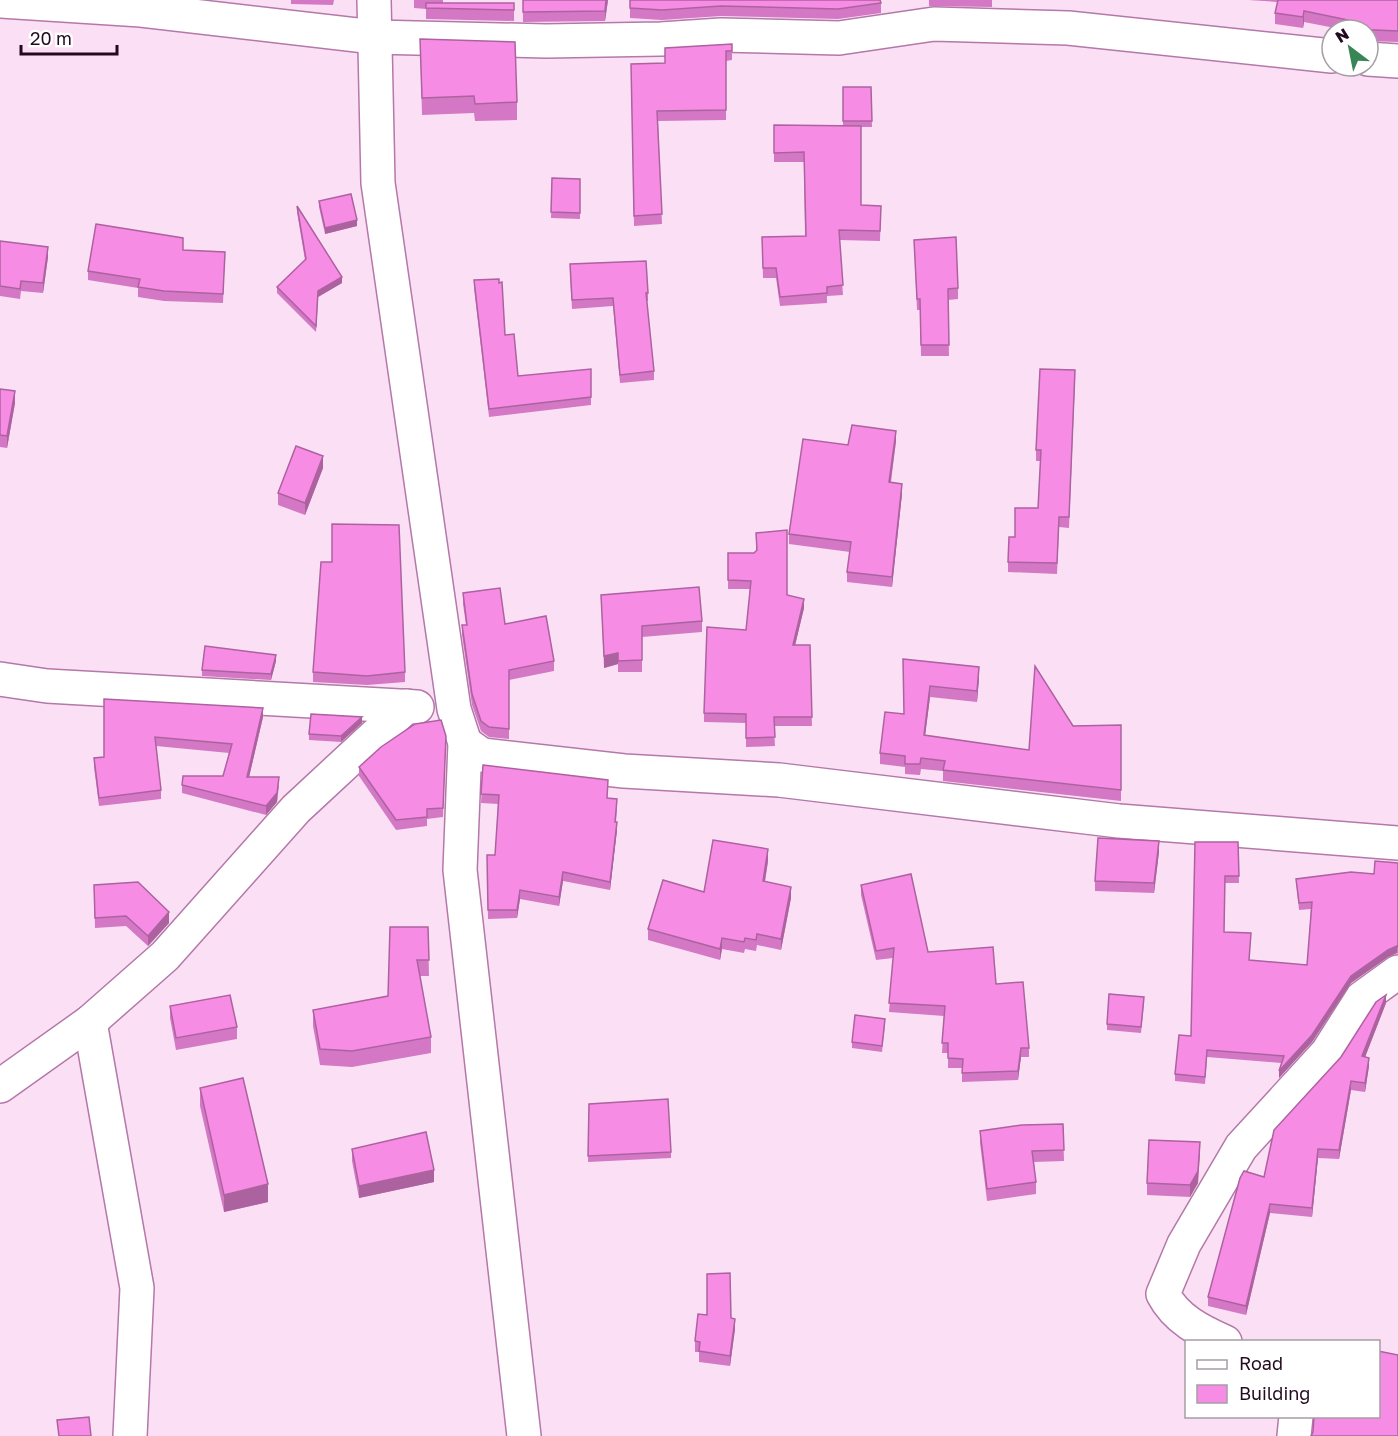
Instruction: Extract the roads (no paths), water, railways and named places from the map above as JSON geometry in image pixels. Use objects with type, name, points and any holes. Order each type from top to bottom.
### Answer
[{"type":"street","points":[[374,0],[378,183],[454,709],[465,743],[460,870],[524,1436]]},
{"type":"street","points":[[0,1],[141,10],[374,37],[546,41],[661,39],[721,34],[839,38],[934,24],[1068,28],[1320,55]]},
{"type":"street","points":[[1380,60],[1398,61]]},
{"type":"street","points":[[0,678],[47,686],[454,709]]},
{"type":"street","points":[[0,1086],[90,1023],[165,956],[296,809],[407,706]]},
{"type":"street","points":[[465,743],[482,755],[624,771],[779,780],[1119,821],[1398,843]]},
{"type":"street","points":[[1222,1340],[1200,1331],[1170,1309],[1163,1294],[1184,1244],[1241,1147],[1327,1053],[1362,998],[1398,972]]},
{"type":"street","points":[[90,1023],[137,1288],[130,1436]]},
{"type":"street","points":[[1294,1436],[1296,1418]]}]
